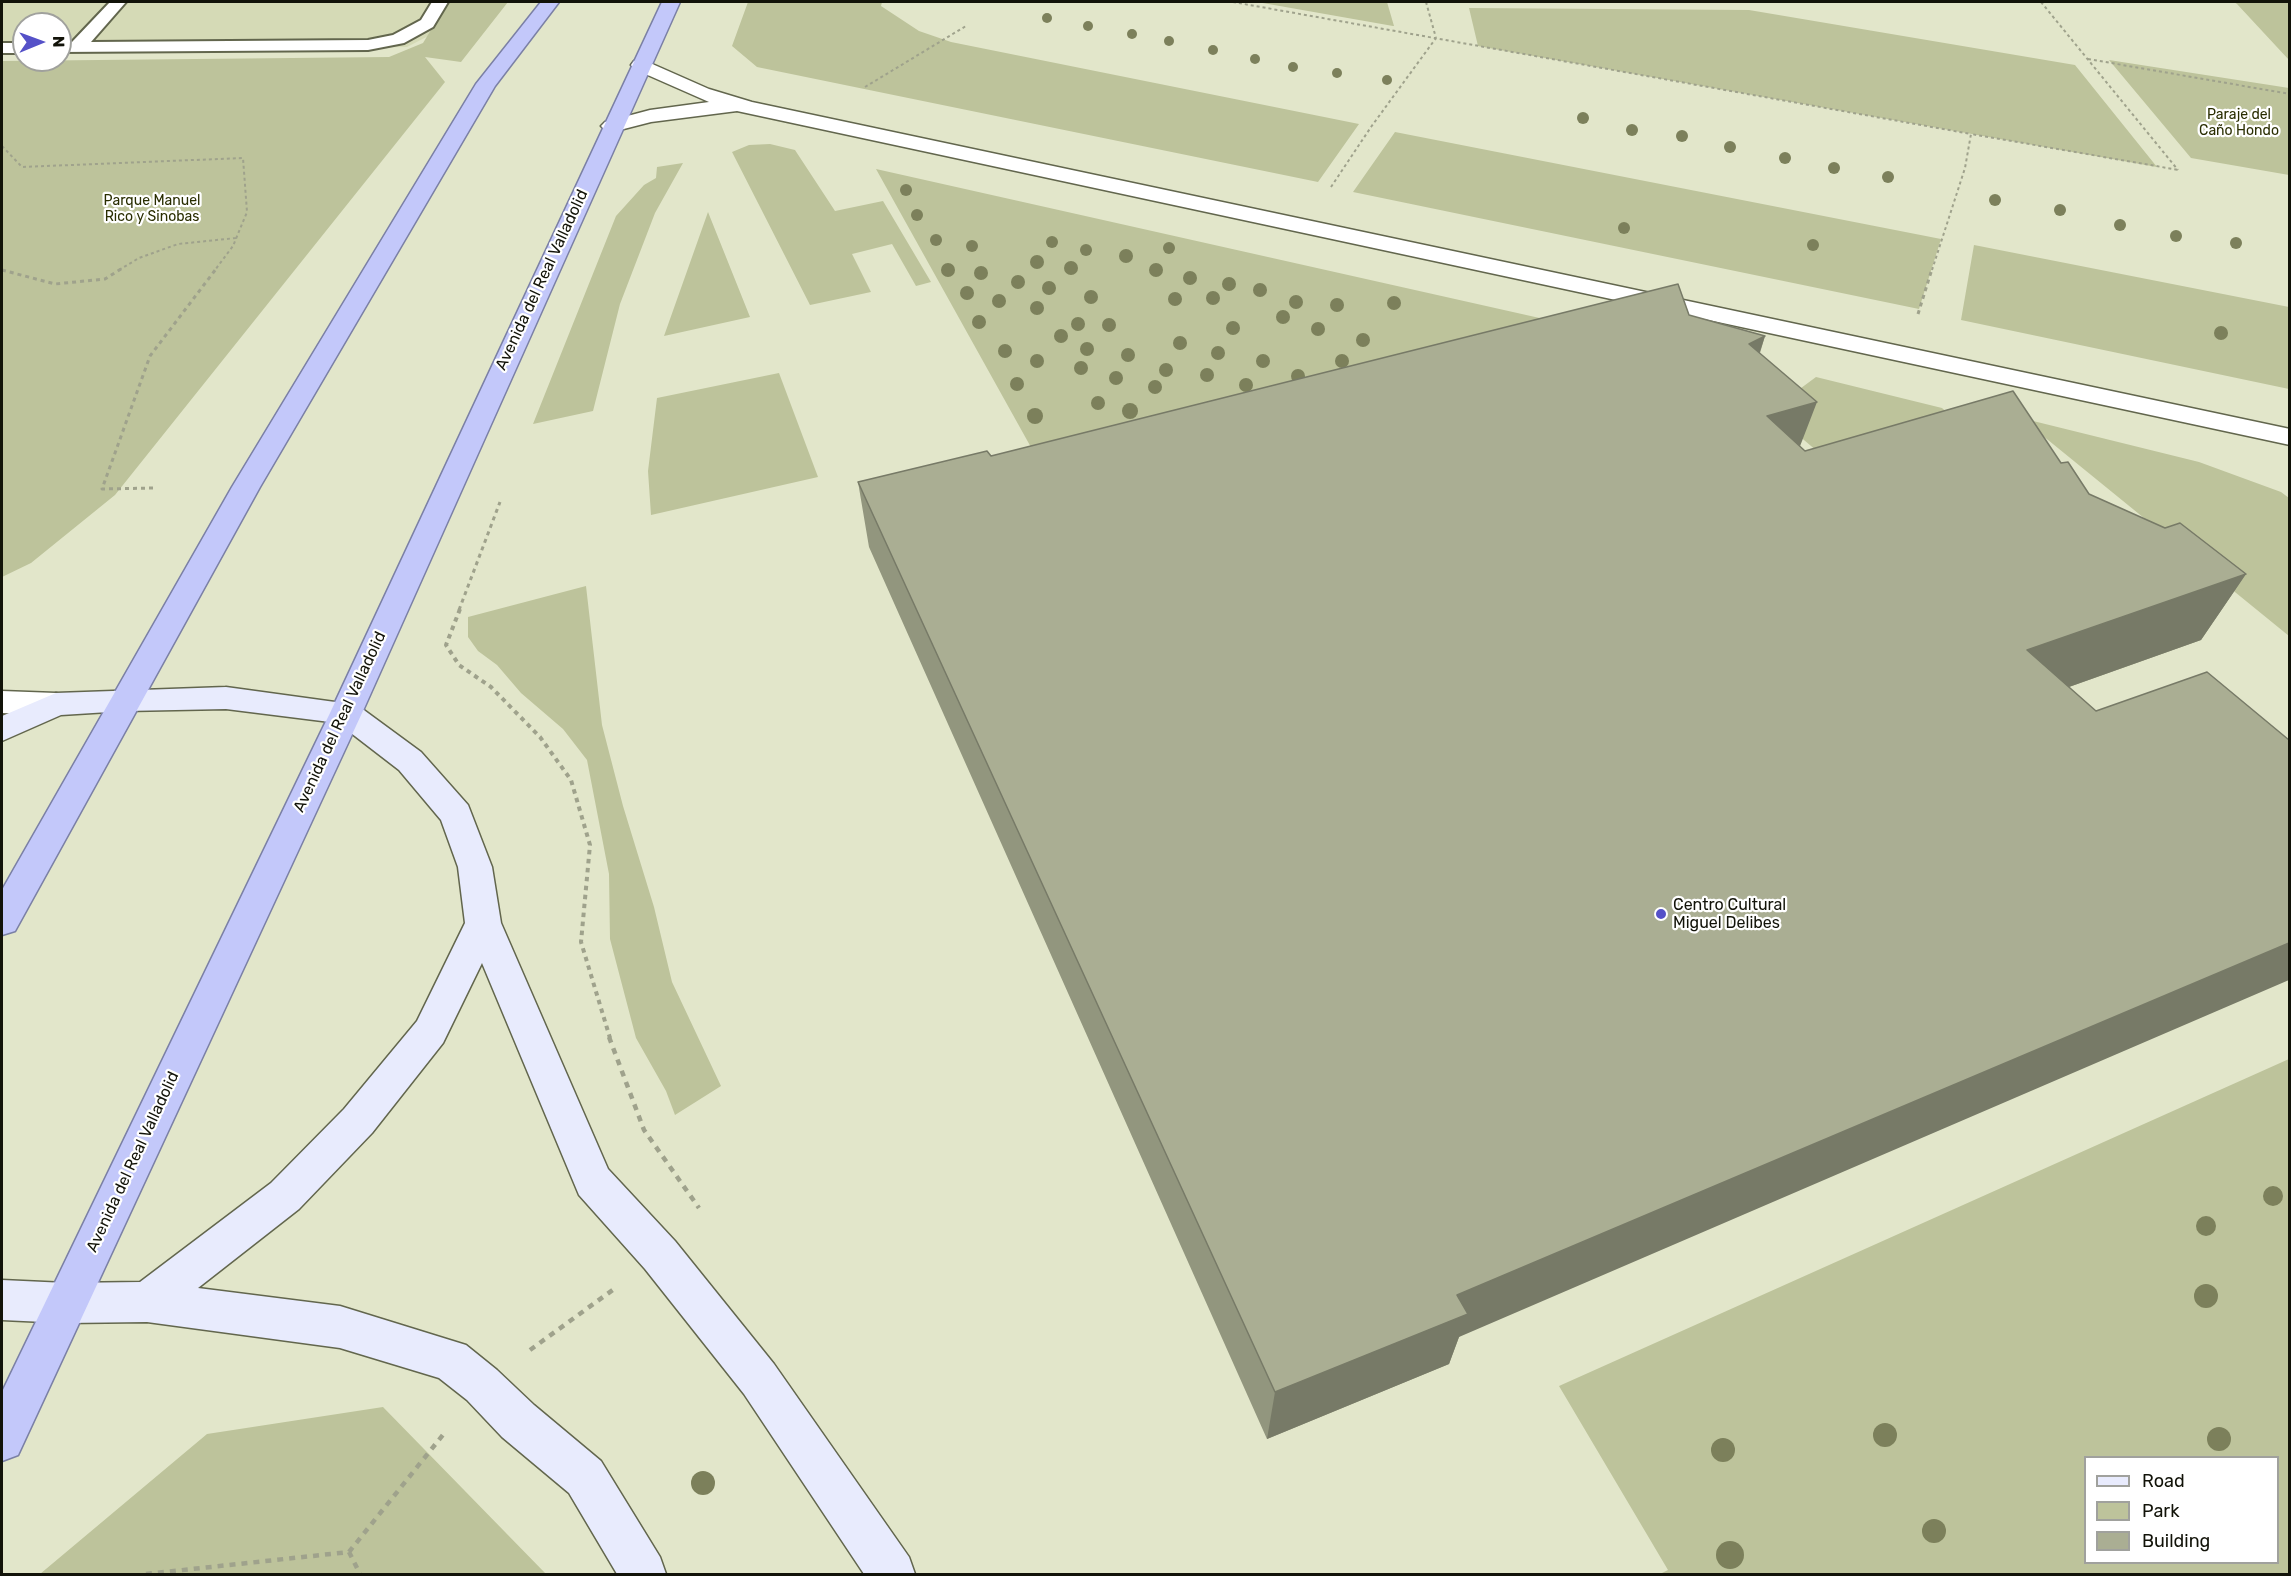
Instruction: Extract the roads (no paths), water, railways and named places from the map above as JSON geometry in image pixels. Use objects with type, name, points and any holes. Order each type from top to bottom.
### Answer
[{"type":"highway","points":[[2,921],[246,487],[486,84],[550,2]]},
{"type":"highway","name":"Avenida del Real Valladolid","points":[[2,1439],[346,713],[670,2]]},
{"type":"main road","points":[[2,729],[56,704],[226,698],[346,713],[410,761],[456,814],[475,867],[483,923],[593,1182],[660,1255],[759,1379],[892,1575]]},
{"type":"main road","points":[[147,1302],[285,1196],[358,1121],[430,1032],[483,923]]},
{"type":"main road","points":[[2,1300],[66,1303],[147,1302],[340,1327],[451,1360],[585,1478],[643,1575]]},
{"type":"street","points":[[641,65],[702,93],[747,106],[2289,437]]},
{"type":"street","points":[[612,126],[651,116],[695,109],[747,106]]},
{"type":"street","points":[[2,702],[56,704]]},
{"type":"lane","points":[[72,43],[118,2]]},
{"type":"lane","points":[[72,47],[368,45],[398,39],[427,23],[440,2]]},
{"type":"place","name":"Centro Cultural Miguel Delibes","points":[[1661,914]]},
{"type":"park label","name":"Paraje del Caño Hondo","points":[[2239,124]]},
{"type":"park label","name":"Parque Manuel Rico y Sinobas","points":[[152,210]]}]
